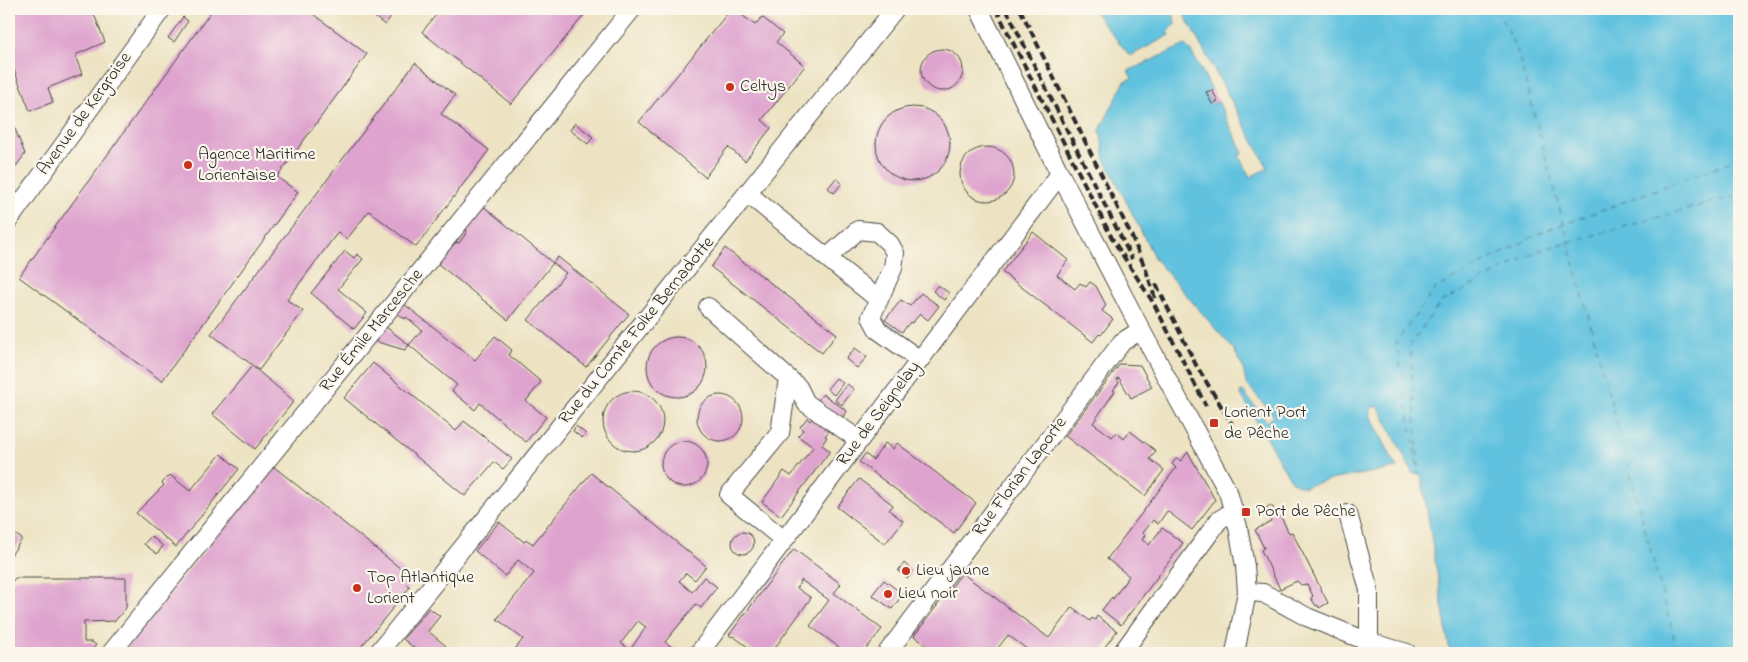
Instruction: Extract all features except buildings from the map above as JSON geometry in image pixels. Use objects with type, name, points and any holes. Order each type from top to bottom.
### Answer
[{"type":"street","name":"Avenue de Kergroise","points":[[9,220],[162,9]]},
{"type":"street","name":"Rue Émile Marcesche","points":[[111,653],[632,9]]},
{"type":"street","name":"Rue du Comte Folke Bernadotte","points":[[378,653],[895,9]]},
{"type":"street","points":[[979,9],[1060,174],[1228,492],[1234,511],[1245,566],[1247,592],[1235,653]]},
{"type":"street","name":"Rue de Seignelay","points":[[698,653],[1060,174]]},
{"type":"street","points":[[747,193],[879,300]]},
{"type":"street","points":[[826,258],[858,230],[877,232],[890,244],[895,253],[893,268],[872,317],[878,330],[920,360]]},
{"type":"street","points":[[708,307],[798,387],[806,403],[859,440]]},
{"type":"street","name":"Rue Florian Laporte","points":[[887,653],[1122,342],[1141,330]]},
{"type":"street","points":[[784,540],[729,495],[780,433],[788,378]]},
{"type":"street","points":[[1122,653],[1219,520],[1234,511]]},
{"type":"street","points":[[1348,514],[1369,590],[1368,642]]},
{"type":"street","points":[[1247,592],[1263,593],[1307,617],[1368,642],[1407,653]]},
{"type":"water","points":[[1092,9],[1170,9],[1174,16],[1175,25],[1168,31],[1170,35],[1130,56]]},
{"type":"water","points":[[1181,9],[1739,9],[1739,653],[1450,653],[1421,474],[1413,474],[1379,407],[1373,407],[1369,413],[1397,468],[1324,481],[1304,487],[1292,482],[1240,393],[1243,391],[1267,422],[1274,416],[1246,383],[1243,368],[1234,350],[1155,259],[1105,159],[1100,130],[1125,81],[1132,78],[1128,71],[1185,45],[1191,51],[1212,90],[1206,92],[1212,104],[1218,101],[1243,153],[1239,156],[1250,177],[1268,168]]},
{"type":"ferry route","points":[[1497,9],[1518,53],[1678,653]]},
{"type":"ferry route","points":[[1419,476],[1396,342],[1436,288],[1542,232],[1739,159]]},
{"type":"ferry route","points":[[1419,468],[1410,345],[1441,302],[1540,250],[1739,195]]},
{"type":"railway","points":[[996,9],[1113,240],[1154,304],[1206,406]]},
{"type":"railway","points":[[1006,9],[1132,259]]},
{"type":"railway","points":[[1020,9],[1132,237],[1155,298]]},
{"type":"railway","points":[[1156,284],[1196,365],[1232,424]]},
{"type":"place","name":"Celtys","points":[[730,87]]},
{"type":"place","name":"Agence Maritime Lorientaise","points":[[188,165]]},
{"type":"place","name":"Lorient Port de Pêche","points":[[1214,423]]},
{"type":"place","name":"Port de Pêche","points":[[1246,512]]},
{"type":"place","name":"Lieu jaune","points":[[906,571]]},
{"type":"place","name":"Top Atlantique Lorient","points":[[357,588]]},
{"type":"place","name":"Lieu noir","points":[[888,594]]}]
